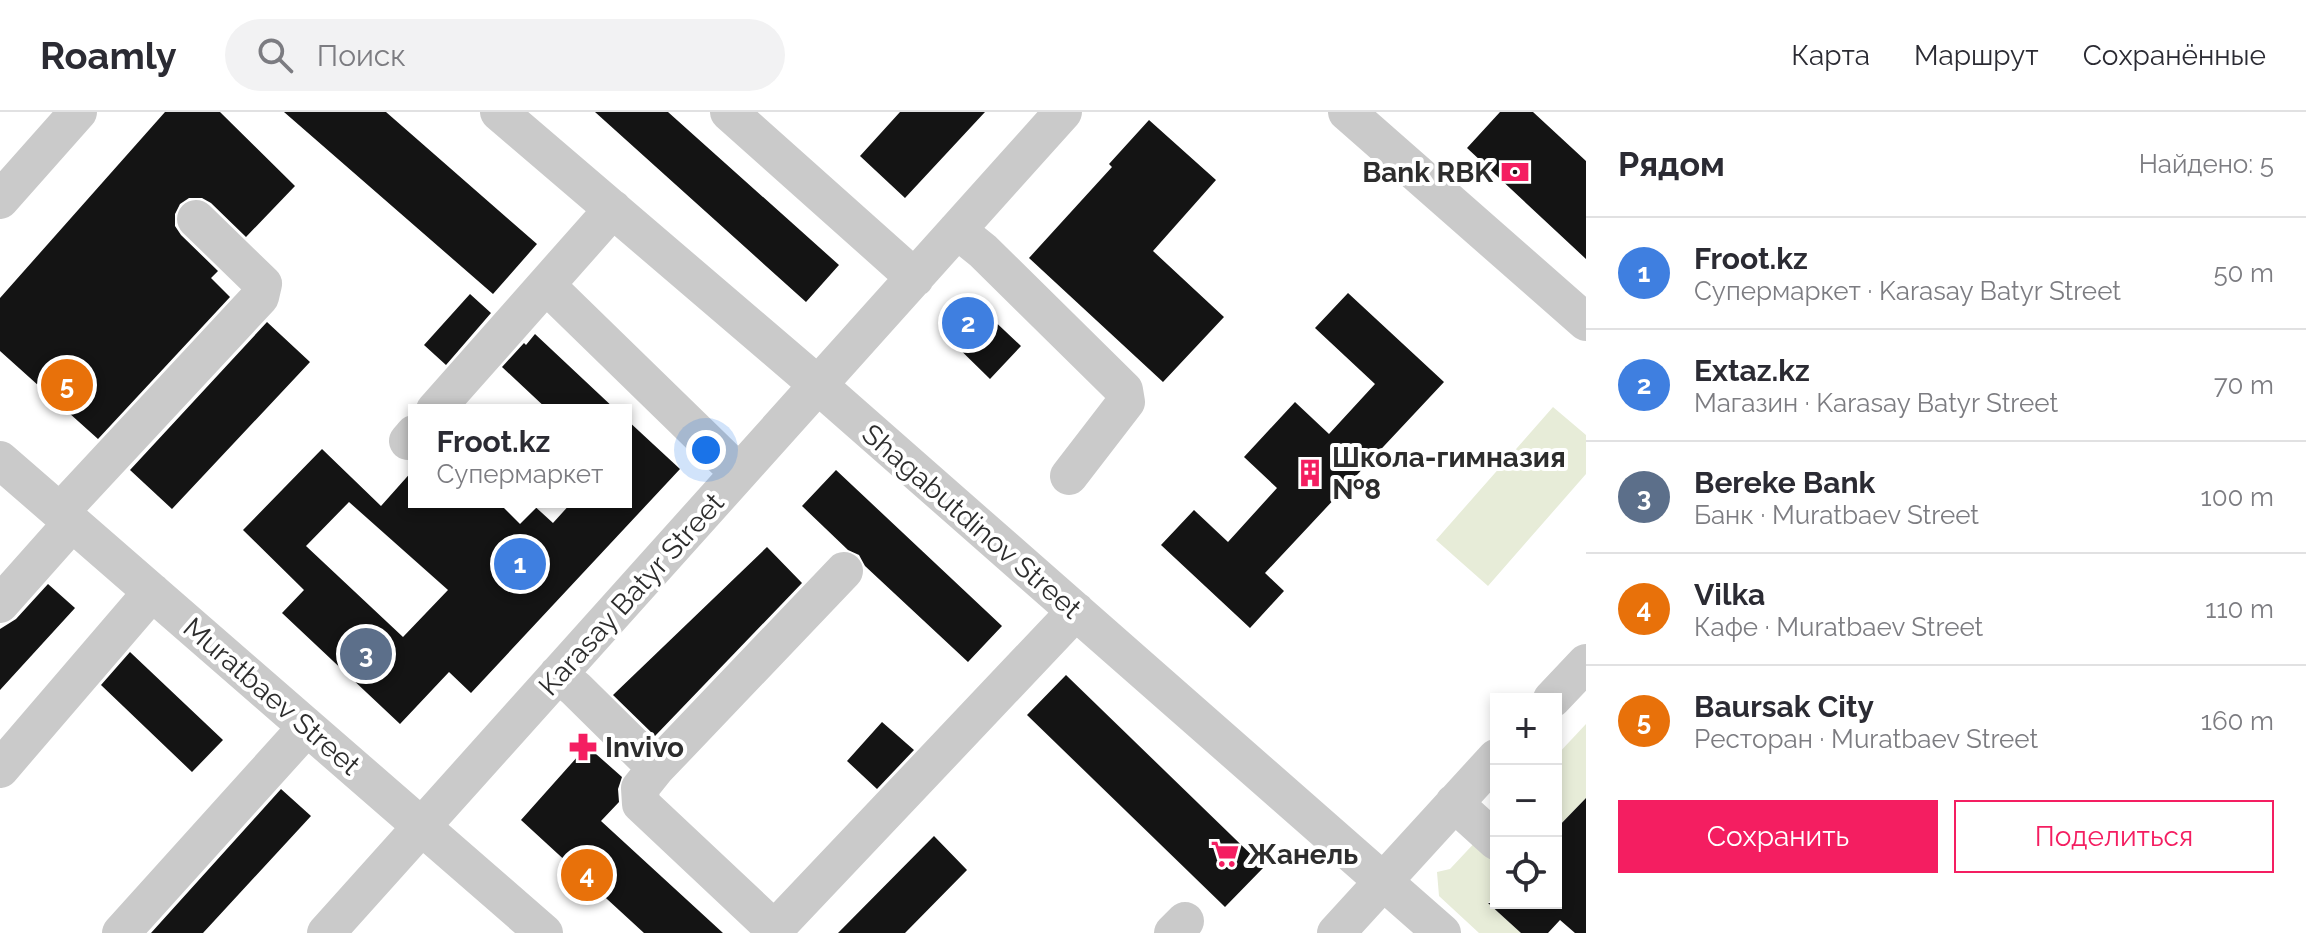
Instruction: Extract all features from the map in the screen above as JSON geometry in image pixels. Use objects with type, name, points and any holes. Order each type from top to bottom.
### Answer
[{"type":"street","points":[[0,200],[78,112]]},
{"type":"street","name":"Shagabutdinov Street","points":[[499,112],[818,385],[1442,933]]},
{"type":"street","points":[[729,112],[915,278]]},
{"type":"street","name":"Karasay Batyr Street","points":[[326,933],[1063,112]]},
{"type":"street","points":[[1347,112],[1583,312]]},
{"type":"street","points":[[440,404],[613,209]]},
{"type":"street","points":[[0,604],[66,518],[260,297],[263,284],[196,219]]},
{"type":"street","points":[[957,230],[983,251],[1124,390],[1126,402],[1069,476]]},
{"type":"street","points":[[546,285],[739,473]]},
{"type":"street","name":"Muratbaev Street","points":[[0,460],[422,826],[522,926]]},
{"type":"street","points":[[844,571],[640,788],[641,804],[772,931],[1076,611]]},
{"type":"street","points":[[0,769],[152,592]]},
{"type":"street","points":[[1558,693],[1586,663]]},
{"type":"street","points":[[558,674],[656,768]]},
{"type":"street","points":[[121,933],[307,727]]},
{"type":"street","points":[[1336,933],[1490,764]]},
{"type":"street","points":[[1454,803],[1492,837]]},
{"type":"green space","points":[[1553,407],[1586,435],[1586,474],[1488,586],[1436,540]]},
{"type":"green space","points":[[1586,724],[1586,798],[1562,823],[1562,765],[1562,750]]},
{"type":"green space","points":[[1490,826],[1488,903],[1490,909],[1495,909],[1521,933],[1479,933],[1439,896],[1437,872],[1450,869]]},
{"type":"building","points":[[165,112],[220,112],[295,186],[246,237],[202,198],[189,198],[180,204],[175,214],[175,226],[218,271],[211,278],[230,297],[98,439],[0,351],[0,298]]},
{"type":"building","points":[[284,112],[386,112],[537,244],[493,294]]},
{"type":"building","points":[[595,112],[668,112],[839,265],[806,302]]},
{"type":"building","points":[[900,112],[985,112],[905,198],[860,156]]},
{"type":"building","points":[[1500,112],[1533,112],[1586,161],[1586,259],[1467,148]]},
{"type":"building","points":[[1149,120],[1216,180],[1153,251],[1224,317],[1163,382],[1029,258],[1112,167],[1109,164]]},
{"type":"building","name":"Школа-гимназия №8","points":[[1348,293],[1444,382],[1265,573],[1284,591],[1250,628],[1161,545],[1194,510],[1228,542],[1277,488],[1244,457],[1295,402],[1329,434],[1375,384],[1315,328]]},
{"type":"building","points":[[470,294],[491,313],[446,365],[424,345]]},
{"type":"building","points":[[970,298],[1021,346],[990,379],[940,330]]},
{"type":"building","points":[[267,322],[310,362],[172,509],[130,470]]},
{"type":"building","points":[[535,334],[610,404],[542,404],[502,367],[524,343],[526,345]]},
{"type":"building","points":[[632,425],[680,469],[471,693],[449,672],[400,724],[282,613],[304,590],[243,530],[322,449],[381,506],[408,476],[408,508],[537,508],[553,523],[567,508],[632,508]],"holes":[[[349,502],[448,590],[403,637],[306,546]]]},
{"type":"building","points":[[836,470],[1002,626],[968,662],[865,566],[859,555],[848,550],[802,506]]},
{"type":"building","points":[[767,547],[802,583],[655,736],[613,695]]},
{"type":"building","points":[[48,584],[75,608],[0,690],[0,629],[16,619]]},
{"type":"building","points":[[130,652],[223,740],[192,772],[101,685]]},
{"type":"building","points":[[1066,675],[1264,867],[1225,907],[1027,715]]},
{"type":"building","points":[[882,722],[914,750],[877,789],[847,761]]},
{"type":"building","points":[[587,746],[622,777],[618,789],[619,802],[601,821],[723,933],[644,933],[521,820]]},
{"type":"building","points":[[281,789],[311,816],[203,933],[151,933]]},
{"type":"building","points":[[1586,798],[1586,933],[1575,933],[1560,920],[1548,933],[1521,933],[1495,909],[1562,909],[1562,823]]},
{"type":"building","points":[[934,836],[967,870],[905,933],[838,933]]},
{"type":"place","name":"Bank RBK","points":[[1515,172]]},
{"type":"place","name":"Extaz.kz","points":[[968,323]]},
{"type":"place","name":"Baursak City","points":[[67,385]]},
{"type":"place","name":"Школа-гимназия №8","points":[[1310,473]]},
{"type":"place","name":"Froot.kz","points":[[520,564]]},
{"type":"place","name":"Bereke Bank","points":[[366,654]]},
{"type":"place","name":"Invivo","points":[[583,747]]},
{"type":"place","name":"Жанель","points":[[1225,854]]},
{"type":"place","name":"Vilka","points":[[587,875]]}]
